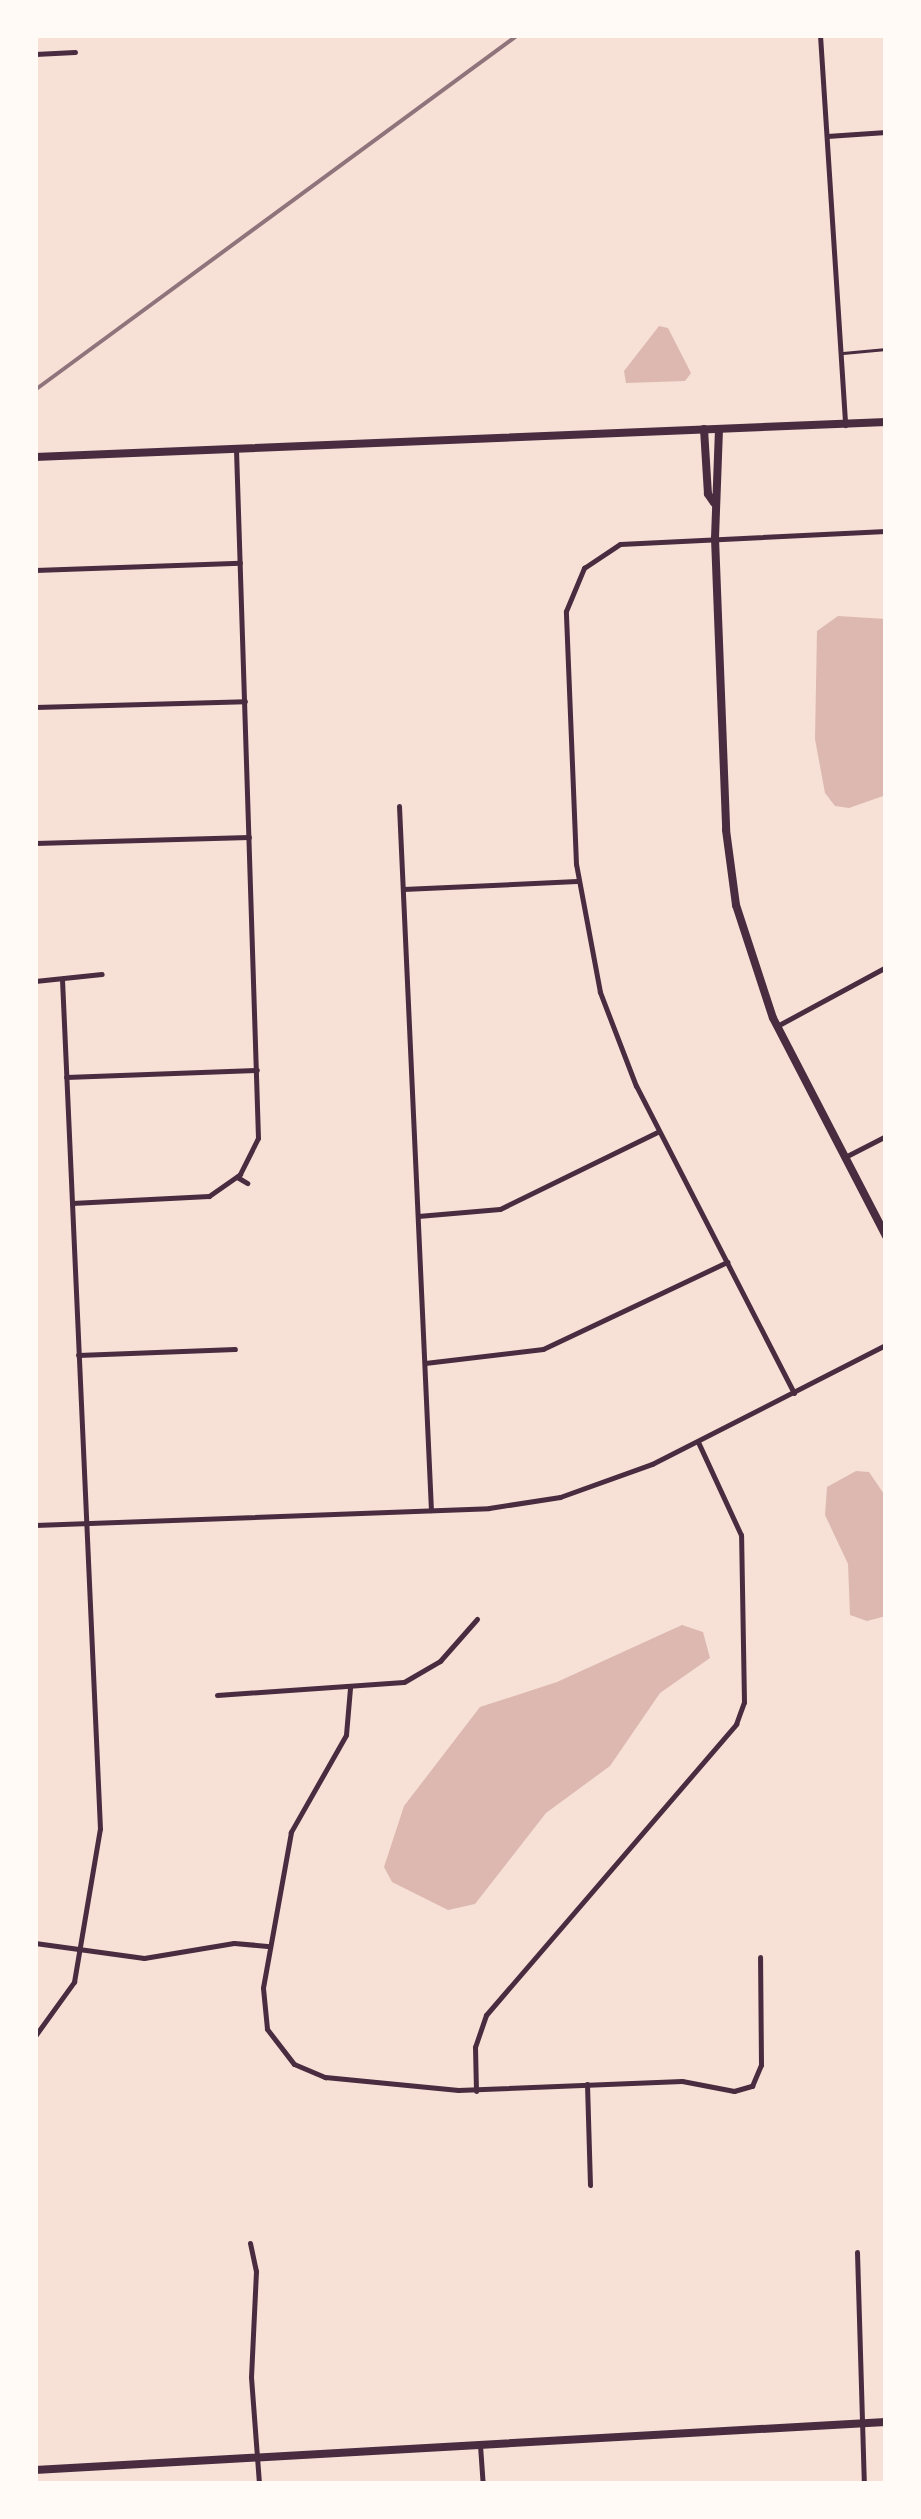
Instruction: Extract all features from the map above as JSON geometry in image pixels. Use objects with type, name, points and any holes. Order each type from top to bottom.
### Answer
[{"type":"street","points":[[820,35],[845,424]]},
{"type":"street","points":[[35,54],[75,52]]},
{"type":"street","points":[[827,136],[886,132]]},
{"type":"street","points":[[35,457],[886,422]]},
{"type":"street","points":[[714,503],[720,494],[719,429]]},
{"type":"street","points":[[704,430],[708,494],[714,503],[729,866],[745,943],[778,1026],[886,1236]]},
{"type":"street","points":[[72,1203],[195,1199],[236,1178],[258,1138],[236,449]]},
{"type":"street","points":[[794,1393],[659,1131],[608,1016],[577,881],[566,620],[571,588],[586,565],[613,546],[886,531]]},
{"type":"street","points":[[35,570],[240,563]]},
{"type":"street","points":[[35,706],[245,700]]},
{"type":"street","points":[[399,806],[431,1510]]},
{"type":"street","points":[[35,843],[249,837]]},
{"type":"street","points":[[403,888],[577,881]]},
{"type":"street","points":[[778,1026],[886,967]]},
{"type":"street","points":[[35,980],[102,974]]},
{"type":"street","points":[[35,2036],[65,2002],[80,1950],[100,1829],[62,979]]},
{"type":"street","points":[[66,1076],[257,1070]]},
{"type":"street","points":[[418,1216],[513,1204],[659,1131]]},
{"type":"street","points":[[845,1157],[886,1136]]},
{"type":"street","points":[[236,1178],[246,1183]]},
{"type":"street","points":[[424,1363],[543,1350],[727,1262]]},
{"type":"street","points":[[35,1525],[431,1510],[560,1498],[634,1473],[886,1345]]},
{"type":"street","points":[[78,1356],[235,1348]]},
{"type":"street","points":[[476,2090],[475,2047],[486,2015],[736,1724],[744,1702],[741,1535],[698,1442]]},
{"type":"street","points":[[217,1695],[350,1688],[413,1678],[440,1661],[477,1620]]},
{"type":"street","points":[[350,1688],[346,1735],[291,1832],[270,1946],[264,2018],[275,2044],[294,2064],[325,2076],[476,2090],[682,2080],[734,2091],[752,2086],[762,2055],[760,1957]]},
{"type":"street","points":[[35,1943],[144,1958],[234,1943],[270,1946]]},
{"type":"street","points":[[586,2084],[590,2185]]},
{"type":"street","points":[[250,2243],[256,2271],[251,2376],[258,2484]]},
{"type":"street","points":[[857,2252],[864,2484]]},
{"type":"street","points":[[35,2470],[886,2422]]},
{"type":"street","points":[[480,2445],[483,2484]]},
{"type":"lane","points":[[840,354],[886,348]]},
{"type":"shaded area","points":[[659,326],[668,328],[691,373],[685,381],[626,383],[624,371]]},
{"type":"shaded area","points":[[838,616],[886,619],[886,795],[849,808],[835,806],[825,793],[815,739],[817,631]]},
{"type":"shaded area","points":[[856,1471],[869,1472],[886,1497],[886,1616],[867,1621],[850,1615],[848,1564],[825,1515],[827,1487]]},
{"type":"shaded area","points":[[682,1625],[703,1632],[710,1658],[660,1693],[610,1766],[546,1813],[475,1904],[448,1910],[392,1882],[384,1867],[404,1806],[480,1707],[557,1682]]},
{"type":"railway","points":[[35,390],[518,35]]}]
